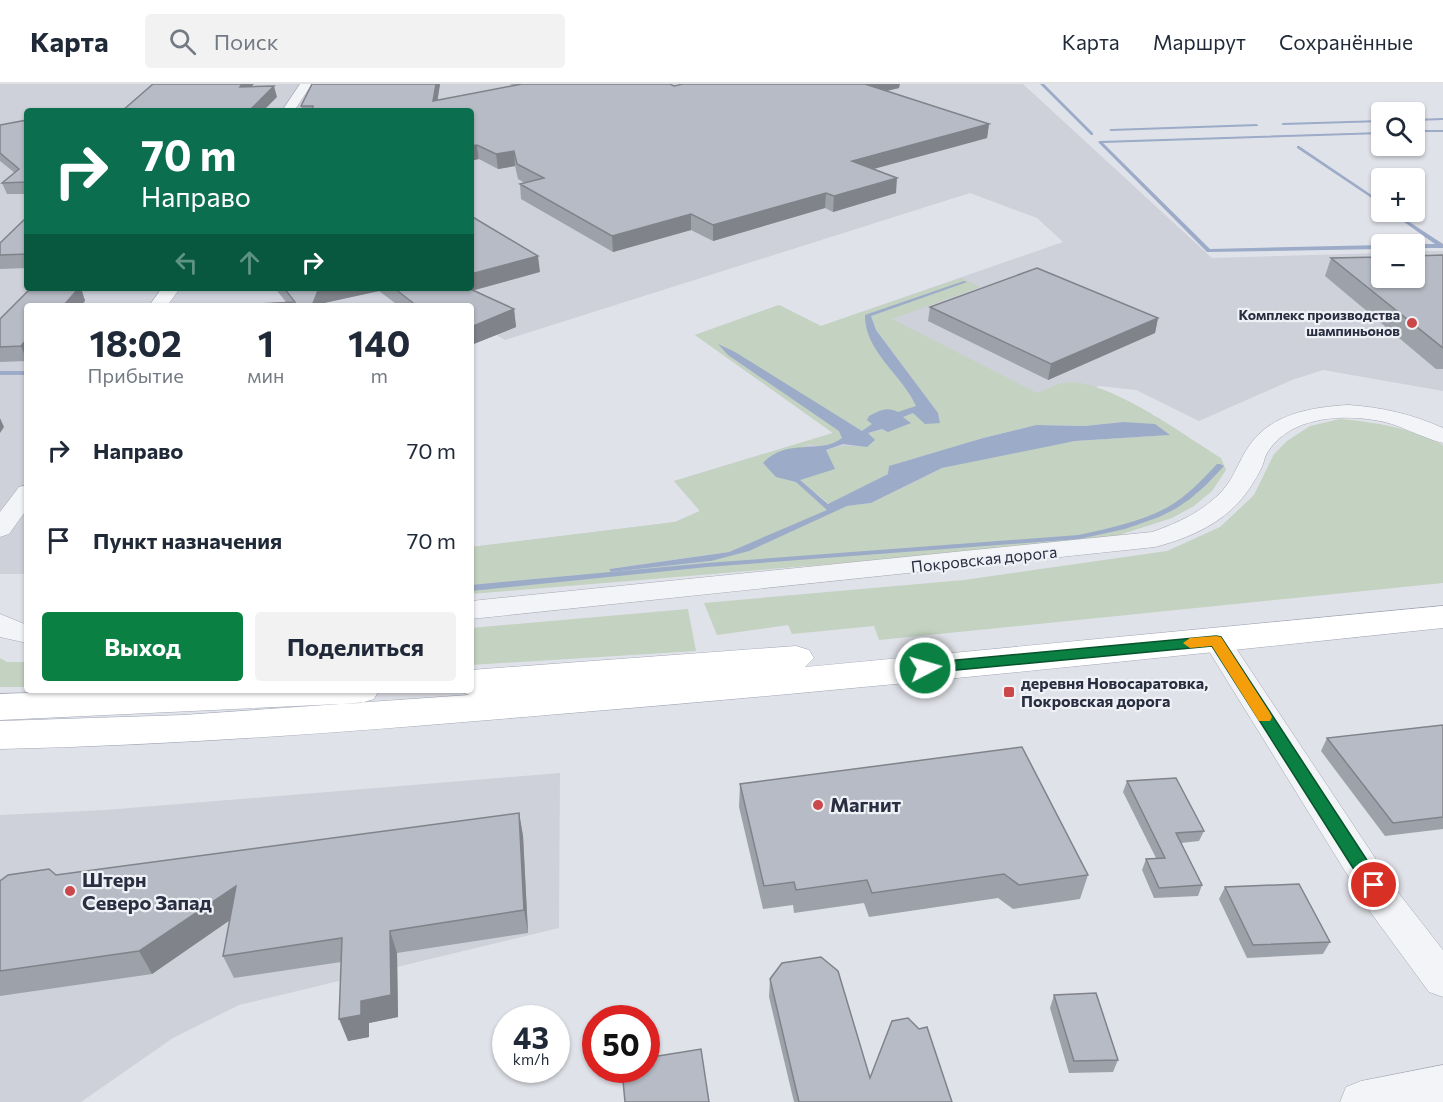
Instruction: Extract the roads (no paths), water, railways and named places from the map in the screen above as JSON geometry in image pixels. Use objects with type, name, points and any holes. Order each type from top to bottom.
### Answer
[{"type":"main road","points":[[474,683],[872,651],[1443,597]]},
{"type":"main road","points":[[0,735],[69,734],[265,723],[542,702],[1443,617]]},
{"type":"main road","points":[[0,706],[119,703],[305,693]]},
{"type":"street","points":[[290,108],[306,84]]},
{"type":"street","name":"Покровская дорога","points":[[474,610],[1155,539],[1190,528],[1217,512],[1248,472],[1259,447],[1294,420],[1327,412],[1368,413],[1420,426],[1443,436]]},
{"type":"street","points":[[0,529],[24,496]]},
{"type":"street","points":[[0,623],[10,631],[24,633]]},
{"type":"street","points":[[1216,640],[1384,902],[1443,980]]},
{"type":"street","points":[[1361,1102],[1443,1085]]},
{"type":"water","points":[[964,281],[967,282],[871,316],[876,330],[938,413],[940,423],[925,424],[913,413],[903,417],[911,423],[888,432],[882,429],[868,433],[875,440],[867,447],[843,444],[826,450],[835,469],[800,480],[828,504],[888,474],[889,466],[1036,425],[1084,426],[1123,422],[1155,424],[1170,435],[1075,441],[942,468],[871,503],[847,506],[749,551],[711,561],[611,572],[609,569],[729,552],[827,510],[796,482],[776,477],[763,463],[772,455],[782,451],[833,443],[842,438],[839,431],[728,355],[718,344],[735,352],[862,431],[872,424],[867,420],[876,412],[887,409],[898,412],[916,406],[877,352],[866,328],[865,315]]},
{"type":"waterway","points":[[1042,84],[1092,134]]},
{"type":"waterway","points":[[1425,120],[1443,119]]},
{"type":"waterway","points":[[1283,124],[1371,121]]},
{"type":"waterway","points":[[1111,130],[1257,125]]},
{"type":"waterway","points":[[1425,131],[1443,131]]},
{"type":"waterway","points":[[1371,133],[1100,142],[1209,251],[1371,247]]},
{"type":"waterway","points":[[1298,147],[1371,197]]},
{"type":"waterway","points":[[1406,222],[1441,246]]},
{"type":"waterway","points":[[1425,246],[1441,246]]},
{"type":"waterway","points":[[0,373],[24,373]]},
{"type":"waterway","points":[[474,588],[707,565],[1079,537],[1157,516],[1187,497],[1220,466]]},
{"type":"place","name":"Комплекс производства шампиньонов","points":[[1412,323]]},
{"type":"place","name":"деревня Новосаратовка, Покровская дорога","points":[[1009,692]]},
{"type":"place","name":"Магнит","points":[[818,805]]},
{"type":"place","name":"Штерн Северо Запад","points":[[70,891]]}]
